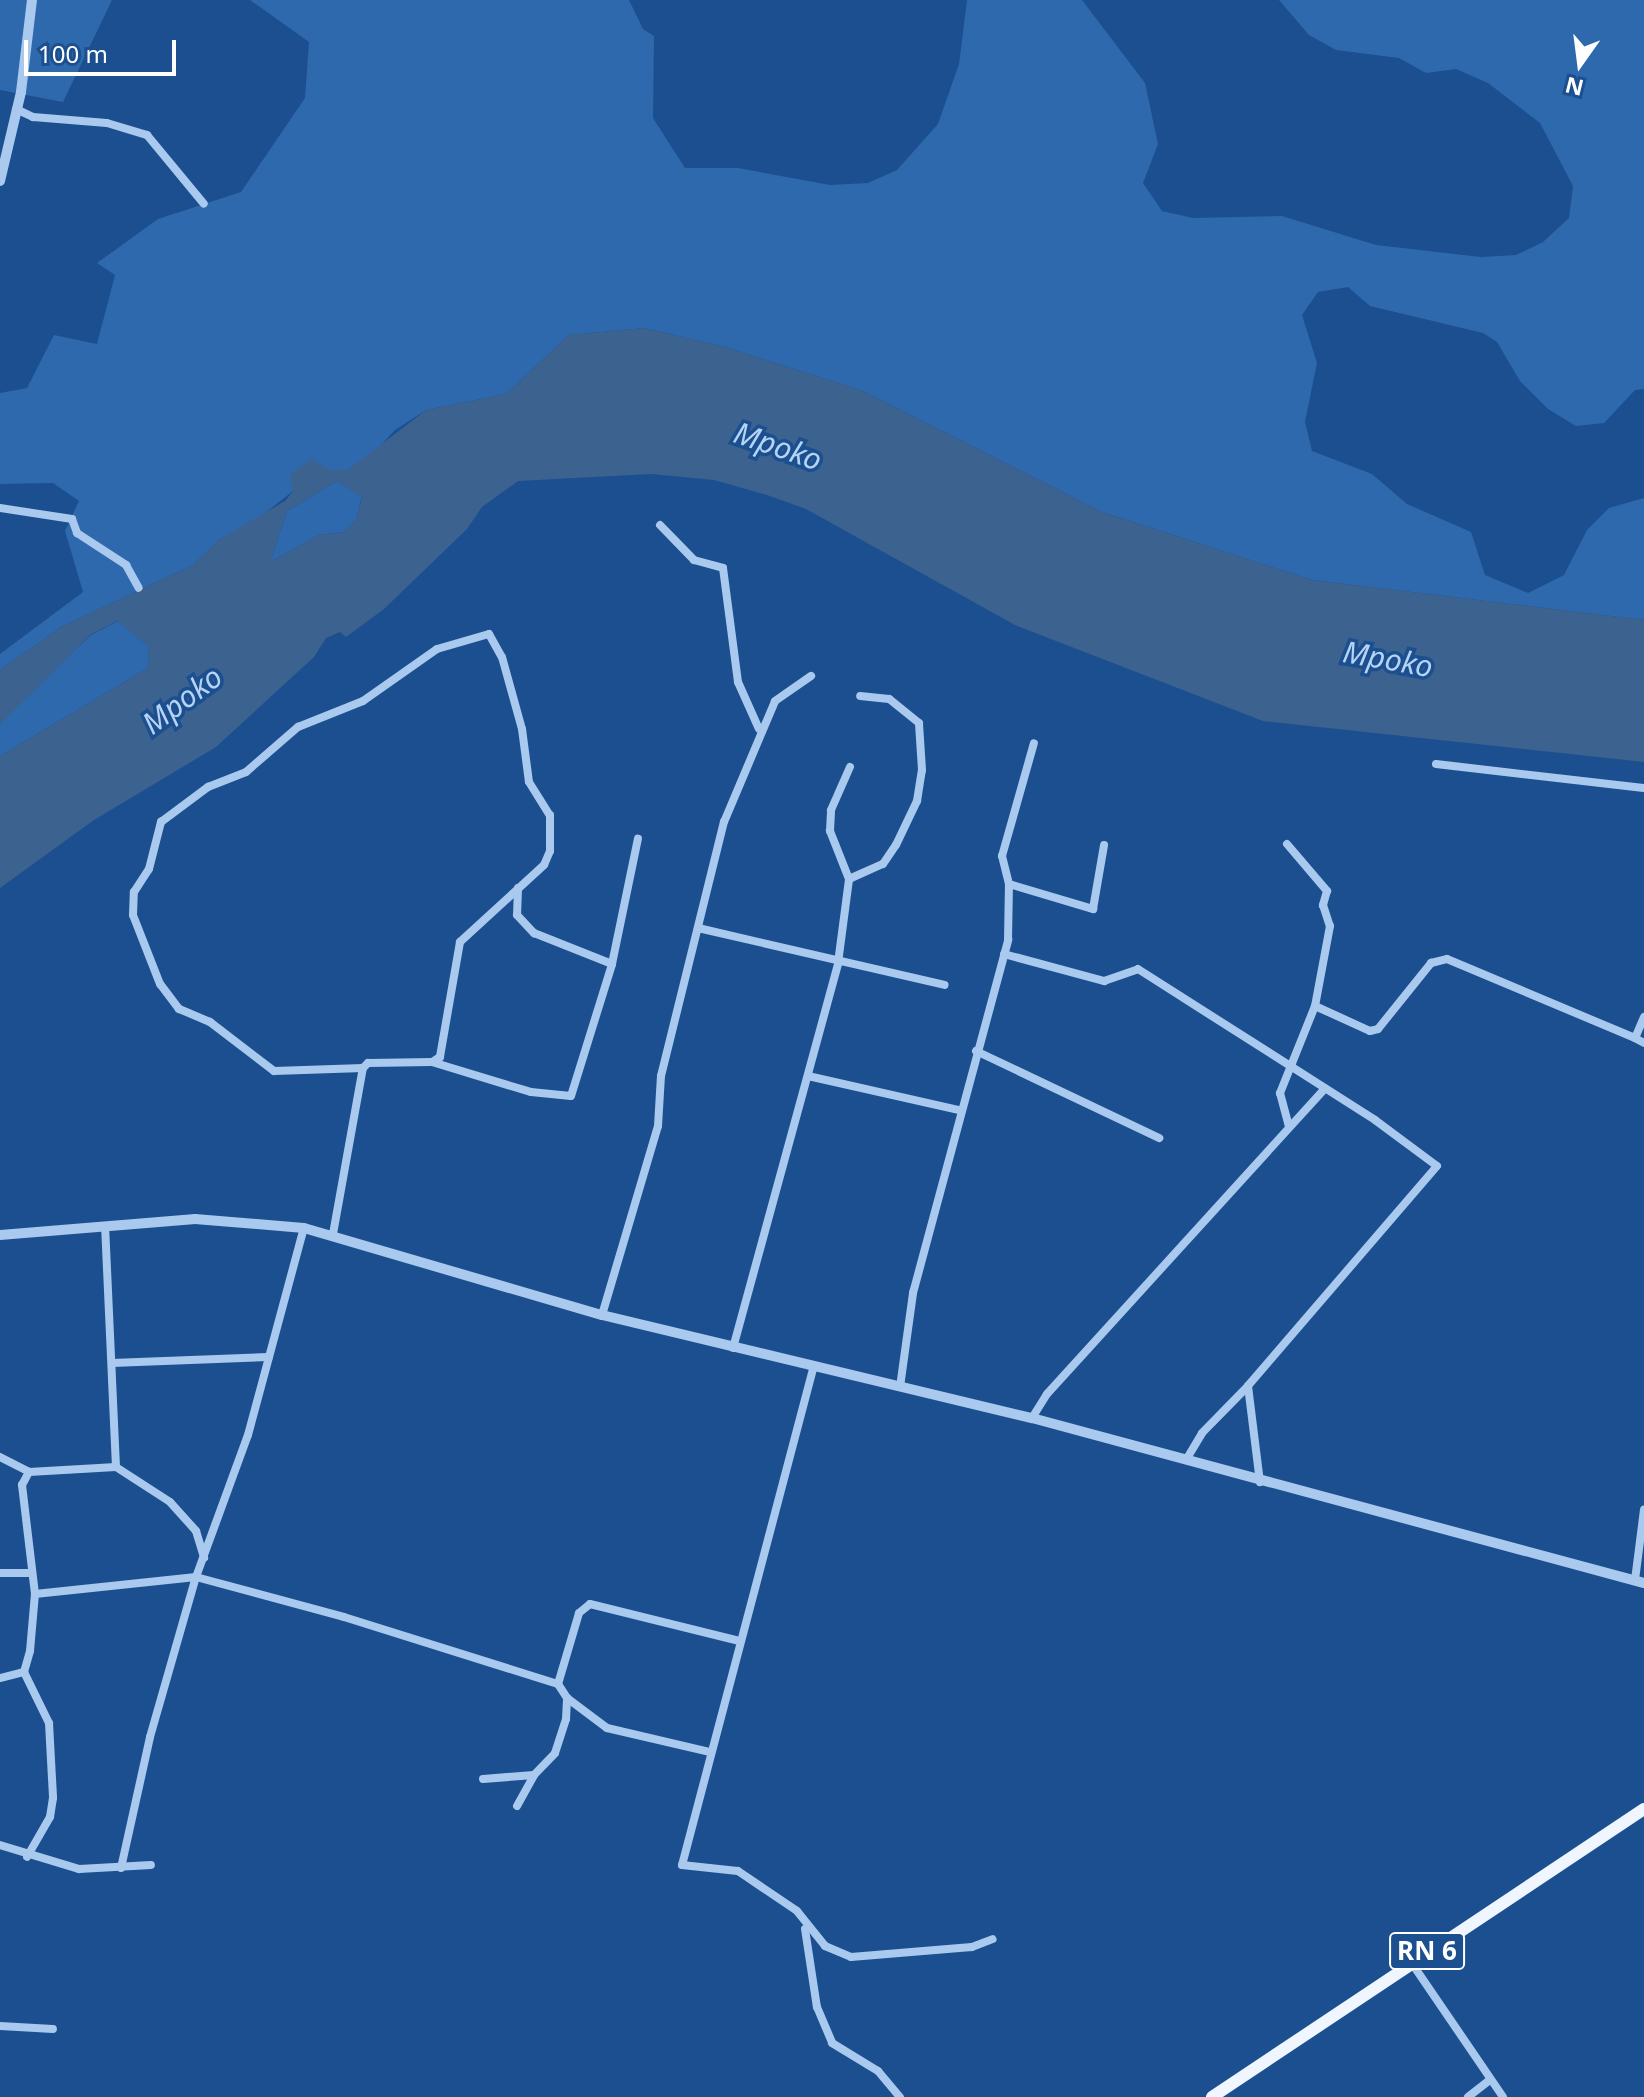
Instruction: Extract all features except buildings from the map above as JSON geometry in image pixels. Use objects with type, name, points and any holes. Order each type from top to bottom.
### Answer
[{"type":"main road","name":"RN 6","points":[[1212,2097],[1410,1961],[1644,1809]]},
{"type":"street","points":[[0,181],[16,109],[32,0]]},
{"type":"street","points":[[16,109],[33,117],[107,123],[147,135],[204,204]]},
{"type":"street","points":[[0,508],[72,519],[77,533],[126,565],[139,588]]},
{"type":"street","points":[[660,525],[689,557],[723,568],[738,682],[759,729]]},
{"type":"street","points":[[363,1068],[274,1071],[210,1022],[170,1001],[132,901],[149,869],[161,822],[208,787],[259,763],[298,727],[363,701],[437,649],[489,634],[502,657],[522,729],[529,782],[550,815],[553,832],[544,865],[460,942],[443,1048],[432,1062]]},
{"type":"street","points":[[602,1315],[658,1126],[661,1076],[724,822],[739,792],[759,729],[783,691],[811,676]]},
{"type":"street","points":[[849,879],[883,864],[896,845],[917,801],[922,770],[919,723],[889,699],[860,696]]},
{"type":"street","points":[[900,1387],[913,1293],[959,1110],[1004,954],[1009,884],[1002,856],[1034,743]]},
{"type":"street","points":[[1436,764],[1644,788]]},
{"type":"street","points":[[733,1348],[838,963],[849,879],[830,831],[831,810],[850,767]]},
{"type":"street","points":[[333,1234],[363,1068],[368,1063],[432,1062],[531,1092],[571,1096],[612,964],[638,839]]},
{"type":"street","points":[[1287,844],[1327,891],[1323,905],[1329,935],[1315,1006],[1280,1093],[1289,1126]]},
{"type":"street","points":[[1009,884],[1093,909],[1104,845]]},
{"type":"street","points":[[518,888],[517,915],[534,933],[612,964]]},
{"type":"street","points":[[698,928],[838,963],[945,985]]},
{"type":"street","points":[[1004,954],[1104,981],[1138,969],[1435,1161],[1436,1171],[1248,1386],[1202,1433],[1186,1460]]},
{"type":"street","points":[[1315,1006],[1370,1031],[1378,1029],[1431,963],[1447,959],[1640,1040],[1644,1017]]},
{"type":"street","points":[[976,1051],[1159,1138]]},
{"type":"street","points":[[808,1076],[959,1110]]},
{"type":"street","points":[[1032,1418],[1047,1394],[1325,1089]]},
{"type":"street","points":[[0,1235],[195,1219],[304,1228],[333,1234],[602,1315],[813,1369],[1032,1418],[1639,1582],[1644,1510]]},
{"type":"street","points":[[105,1226],[116,1467]]},
{"type":"street","points":[[121,1868],[150,1737],[196,1577],[269,1357],[304,1228]]},
{"type":"street","points":[[112,1363],[269,1357]]},
{"type":"street","points":[[813,1369],[709,1752],[682,1865],[738,1871],[802,1917],[825,1946],[864,1960],[972,1947],[993,1939]]},
{"type":"street","points":[[1248,1386],[1260,1482]]},
{"type":"street","points":[[0,1457],[29,1472],[116,1467],[170,1502],[196,1531],[204,1558]]},
{"type":"street","points":[[27,1857],[47,1825],[53,1798],[49,1723],[24,1672],[35,1594],[22,1485],[29,1472]]},
{"type":"street","points":[[0,1573],[31,1573]]},
{"type":"street","points":[[35,1594],[196,1577],[351,1618],[558,1684],[567,1698],[607,1728],[709,1752]]},
{"type":"street","points":[[558,1684],[579,1613],[590,1604],[739,1641]]},
{"type":"street","points":[[0,1678],[24,1672]]},
{"type":"street","points":[[517,1806],[534,1775],[555,1753],[566,1719],[567,1698]]},
{"type":"street","points":[[483,1779],[534,1775]]},
{"type":"street","points":[[0,1845],[27,1857],[79,1869],[151,1865]]},
{"type":"street","points":[[802,1917],[817,2007],[832,2043],[885,2077],[900,2097]]},
{"type":"street","points":[[1410,1961],[1503,2097]]},
{"type":"street","points":[[0,2026],[53,2029]]},
{"type":"street","points":[[1468,2097],[1490,2080]]},
{"type":"shaded area","points":[[0,0],[112,0],[63,102],[0,90]]},
{"type":"shaded area","points":[[250,0],[629,0],[643,29],[654,36],[653,118],[685,168],[738,168],[830,185],[868,183],[897,170],[938,124],[959,64],[967,0],[1082,0],[1145,83],[1158,144],[1143,183],[1162,211],[1193,218],[1282,216],[1376,245],[1481,257],[1516,255],[1543,242],[1569,218],[1573,186],[1540,123],[1488,83],[1456,69],[1426,73],[1399,58],[1336,50],[1309,35],[1279,0],[1644,0],[1644,389],[1635,390],[1604,423],[1576,426],[1548,409],[1520,381],[1497,342],[1483,333],[1370,306],[1348,287],[1318,292],[1302,315],[1317,363],[1305,422],[1312,451],[1372,474],[1407,504],[1471,532],[1485,575],[1528,593],[1564,575],[1587,530],[1609,508],[1644,498],[1644,620],[1312,580],[1102,512],[863,391],[725,347],[644,328],[569,335],[506,394],[426,410],[395,430],[370,457],[348,470],[330,470],[293,491],[255,521],[220,539],[193,565],[61,627],[0,670],[0,654],[83,592],[65,531],[79,501],[53,483],[0,484],[0,393],[27,388],[54,335],[97,344],[115,275],[97,263],[158,219],[241,192],[305,98],[309,42]]},
{"type":"shaded area","points":[[337,481],[362,496],[356,520],[344,532],[319,535],[270,562],[287,511]]},
{"type":"shaded area","points":[[118,621],[149,647],[148,668],[0,756],[0,724],[13,707],[91,635]]},
{"type":"water","name":"Mpoko","points":[[644,328],[725,347],[863,391],[1102,512],[1312,580],[1644,620],[1644,762],[1263,721],[1015,625],[806,509],[767,495],[714,480],[651,474],[518,481],[482,507],[467,529],[384,609],[346,637],[340,632],[326,638],[314,657],[216,747],[94,820],[0,888],[0,756],[148,668],[149,647],[117,621],[90,635],[0,724],[0,670],[61,627],[193,565],[220,539],[285,501],[293,491],[290,474],[312,459],[330,470],[348,470],[426,410],[506,394],[569,335]],"holes":[[[337,481],[362,497],[356,520],[344,532],[319,535],[270,562],[287,511]]]}]
